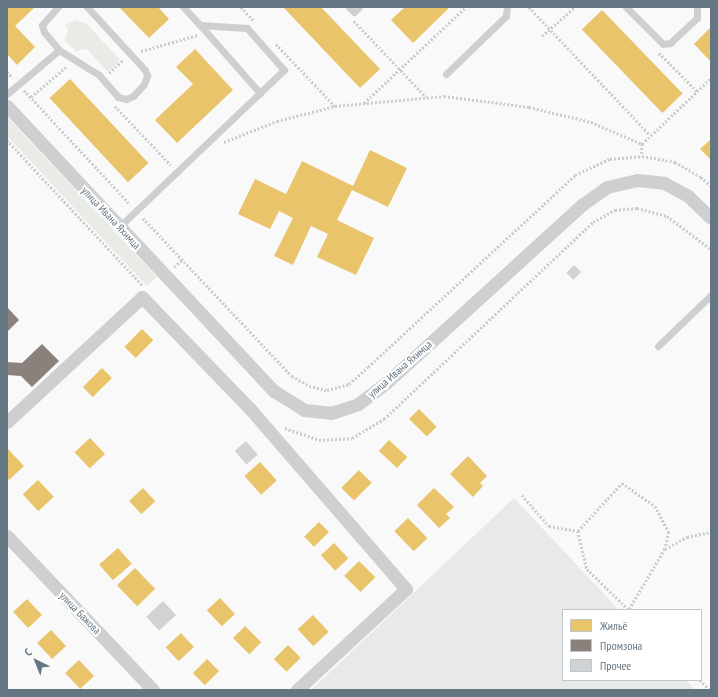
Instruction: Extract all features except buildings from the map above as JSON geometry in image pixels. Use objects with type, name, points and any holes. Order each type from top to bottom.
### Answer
[{"type":"street","name":"улица Ивана Яхимца","points":[[7,106],[274,390],[304,410],[331,413],[358,404],[385,384],[583,204],[607,187],[637,180],[664,183],[687,195],[711,218]]},
{"type":"street","points":[[7,422],[142,297],[251,410],[406,589],[297,690]]},
{"type":"street","name":"улица Бажова","points":[[7,536],[153,690]]},
{"type":"lane","points":[[58,7],[42,25],[44,32],[59,50],[102,79],[118,97],[126,99],[133,96],[144,84],[147,76],[145,70],[87,7]]},
{"type":"lane","points":[[183,7],[260,92]]},
{"type":"lane","points":[[349,7],[354,12],[359,7]]},
{"type":"lane","points":[[446,74],[506,16],[506,7]]},
{"type":"lane","points":[[626,7],[663,44],[670,43],[697,18],[697,7]]},
{"type":"lane","points":[[119,226],[284,70],[247,28],[200,25]]},
{"type":"lane","points":[[7,94],[59,50]]},
{"type":"lane","points":[[658,346],[711,295]]},
{"type":"path","points":[[364,103],[466,7]]},
{"type":"path","points":[[529,7],[650,135]]},
{"type":"path","points":[[542,36],[575,7]]},
{"type":"path","points":[[243,8],[254,21]]},
{"type":"path","points":[[351,18],[426,97]]},
{"type":"path","points":[[102,79],[135,48],[139,52],[207,33]]},
{"type":"path","points":[[270,38],[335,106]]},
{"type":"path","points":[[31,97],[67,66],[72,69]]},
{"type":"path","points":[[7,72],[292,376],[309,386],[328,390],[349,384],[575,175],[610,159],[642,156],[675,162],[701,177],[711,186]]},
{"type":"path","points":[[642,156],[642,144],[711,78]]},
{"type":"path","points":[[219,144],[277,121],[335,106],[444,96],[529,107],[591,122],[642,144]]},
{"type":"path","points":[[112,103],[177,172]]},
{"type":"path","points":[[7,140],[147,290]]},
{"type":"path","points":[[279,424],[292,432],[319,440],[352,438],[384,419],[593,222],[615,210],[637,208],[667,216],[711,249]]},
{"type":"path","points":[[578,531],[622,483],[655,506],[669,532],[665,549],[629,609]]},
{"type":"path","points":[[522,495],[549,526],[578,531]]},
{"type":"path","points":[[578,531],[587,569],[627,609]]},
{"type":"path","points":[[665,549],[687,537],[711,532]]},
{"type":"path","points":[[701,681],[710,690]]},
{"type":"shaded area","points":[[77,20],[87,24],[120,60],[108,72],[87,49],[76,51],[65,41],[68,29],[65,25]]},
{"type":"shaded area","points":[[7,117],[157,277],[147,286],[7,136]]},
{"type":"shaded area","points":[[514,498],[618,609],[562,609],[562,681],[687,681],[695,690],[311,690]]}]
